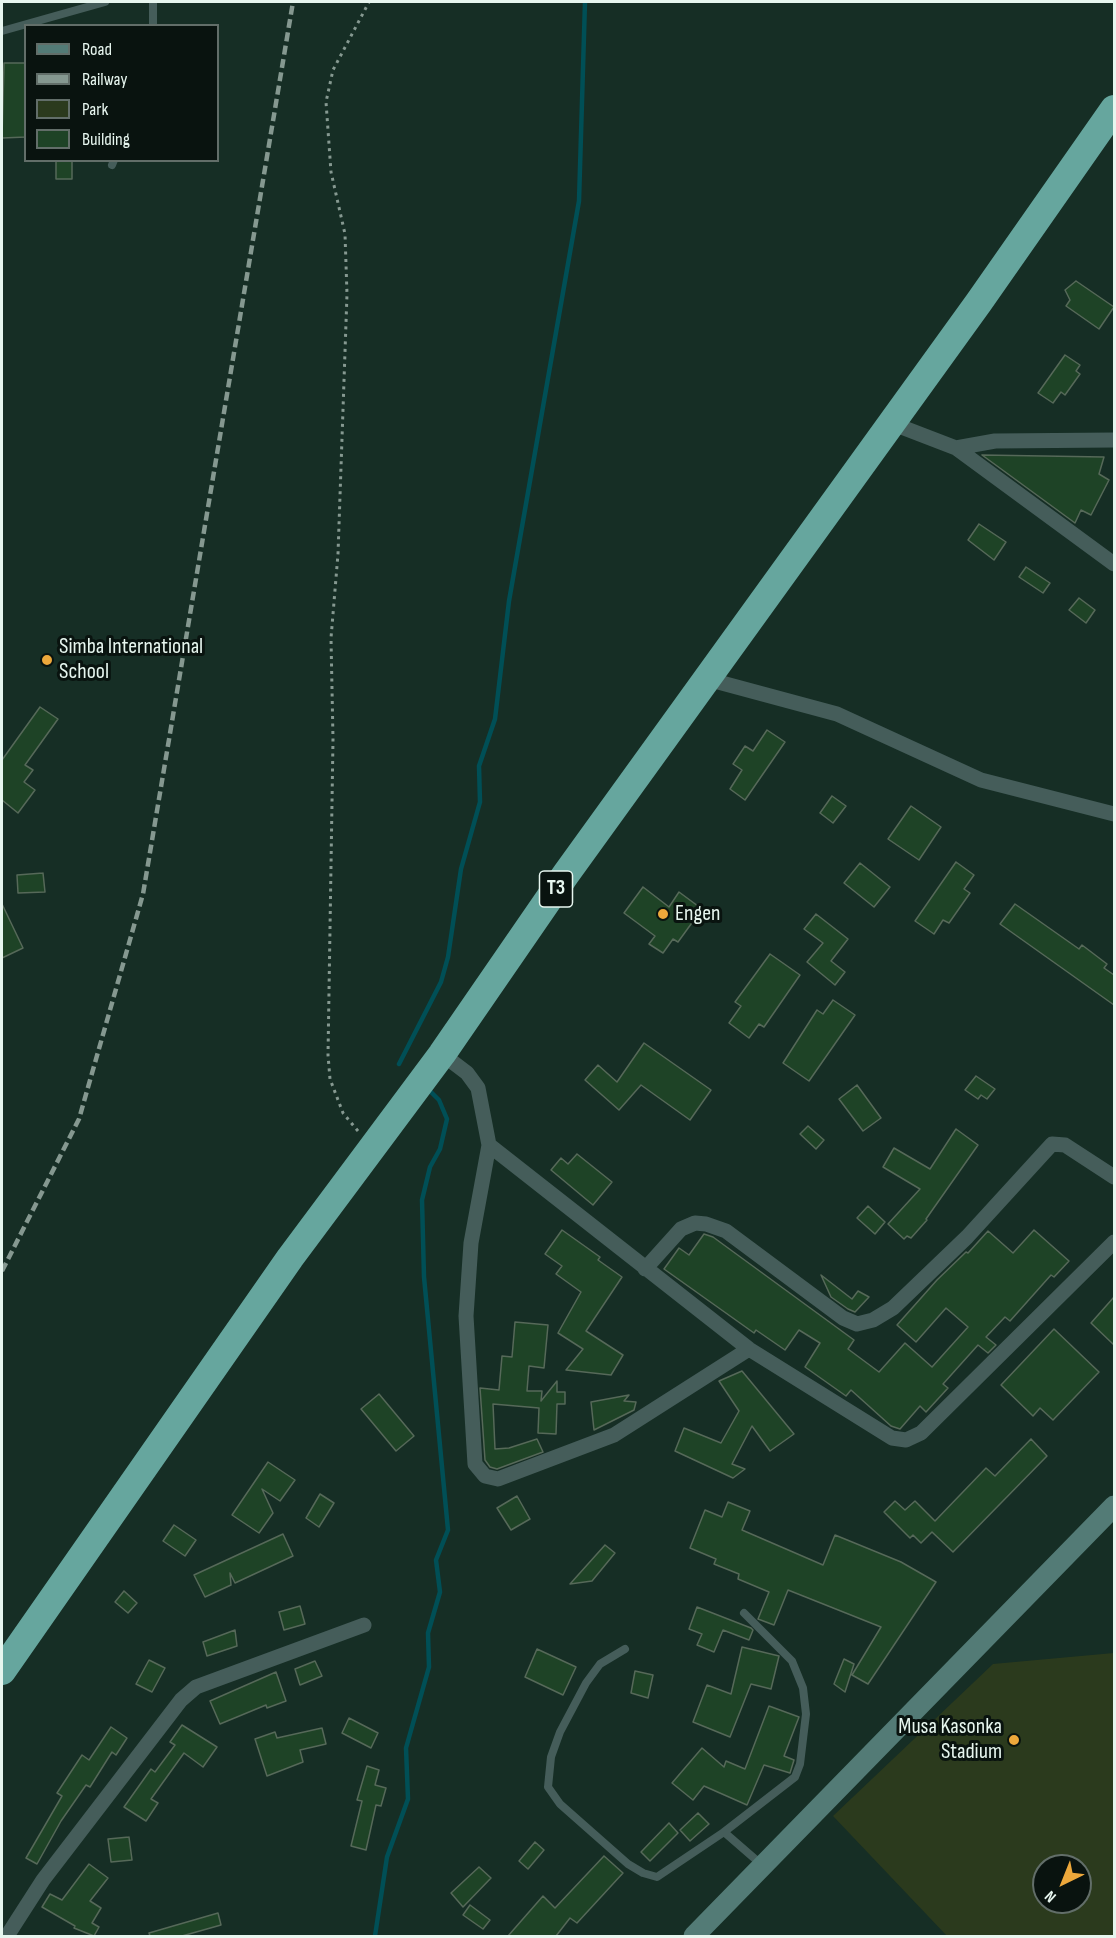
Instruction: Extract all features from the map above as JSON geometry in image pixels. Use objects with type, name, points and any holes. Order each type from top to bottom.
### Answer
[{"type":"highway","name":"T3","points":[[2,1671],[290,1258],[442,1054],[566,874],[1114,109]]},
{"type":"street","points":[[891,423],[956,448],[1114,564]]},
{"type":"street","points":[[956,448],[995,441],[1114,440]]},
{"type":"street","points":[[707,679],[837,714],[981,780],[1114,814]]},
{"type":"street","points":[[442,1054],[466,1073],[478,1088],[489,1144],[471,1243],[466,1316],[475,1464],[485,1476],[498,1479],[614,1436],[749,1349]]},
{"type":"street","points":[[489,1144],[749,1349],[892,1438],[906,1440],[921,1433],[1114,1242]]},
{"type":"street","points":[[645,1269],[681,1230],[695,1223],[706,1224],[726,1231],[843,1318],[857,1324],[873,1320],[893,1308],[967,1237],[1052,1144],[1065,1145],[1114,1177]]},
{"type":"street","points":[[694,1936],[1114,1506]]},
{"type":"street","points":[[7,1936],[43,1880],[181,1700],[196,1687],[364,1625]]},
{"type":"lane","points":[[27,24],[105,2]]},
{"type":"lane","points":[[153,2],[153,24]]},
{"type":"lane","points":[[2,31],[24,25]]},
{"type":"lane","points":[[625,1649],[600,1664],[586,1683],[560,1732],[551,1757],[548,1786],[560,1804],[628,1864],[657,1877],[724,1832],[795,1777],[801,1764],[806,1714],[803,1688],[792,1660],[744,1613]]},
{"type":"lane","points":[[724,1832],[763,1866]]},
{"type":"path","points":[[369,2],[333,70],[326,102],[331,172],[345,234],[347,294],[338,554],[331,638],[333,739],[327,1020],[330,1079],[343,1113],[373,1149]]},
{"type":"green space","name":"Musa Kasonka Stadium","points":[[1114,1653],[1114,1936],[947,1936],[833,1816],[993,1664]]},
{"type":"building","points":[[4,63],[24,63],[24,137],[2,138]]},
{"type":"building","points":[[56,162],[72,162],[72,179],[56,179]]},
{"type":"building","points":[[1076,281],[1114,307],[1099,329],[1066,306],[1070,300],[1065,290]]},
{"type":"building","points":[[1065,355],[1080,365],[1076,371],[1080,374],[1065,395],[1061,392],[1053,403],[1038,393]]},
{"type":"building","points":[[982,455],[1104,457],[1099,474],[1109,480],[1091,515],[1081,510],[1075,523]]},
{"type":"building","points":[[979,524],[1006,542],[994,560],[968,540]]},
{"type":"building","points":[[1026,567],[1050,583],[1043,593],[1019,577]]},
{"type":"building","points":[[1079,598],[1095,610],[1086,623],[1069,610]]},
{"type":"building","points":[[40,707],[58,719],[25,765],[33,770],[24,782],[35,790],[18,813],[2,800],[2,760]]},
{"type":"building","points":[[767,730],[785,742],[745,800],[730,789],[742,770],[733,764],[745,746],[753,751]]},
{"type":"building","points":[[832,796],[846,806],[833,823],[820,813]]},
{"type":"building","points":[[911,806],[941,827],[919,860],[888,839]]},
{"type":"building","points":[[956,862],[974,875],[964,889],[970,893],[949,923],[943,920],[934,934],[915,921]]},
{"type":"building","points":[[860,863],[890,887],[874,907],[844,883]]},
{"type":"building","points":[[43,873],[45,892],[18,893],[17,875]]},
{"type":"building","points":[[643,887],[669,907],[679,892],[702,909],[678,942],[673,939],[663,953],[649,944],[655,936],[624,913]]},
{"type":"building","points":[[2,904],[23,948],[2,958]]},
{"type":"building","points":[[1015,904],[1079,949],[1082,945],[1107,964],[1104,968],[1114,975],[1114,1005],[1000,924]]},
{"type":"building","points":[[816,914],[848,939],[831,961],[845,972],[835,985],[807,962],[823,943],[804,929]]},
{"type":"building","points":[[770,954],[800,975],[764,1027],[759,1024],[749,1038],[729,1023],[741,1006],[735,1002]]},
{"type":"building","points":[[833,1000],[855,1015],[809,1081],[783,1063],[817,1010],[823,1014]]},
{"type":"building","points":[[644,1043],[711,1090],[690,1120],[641,1085],[619,1110],[585,1080],[598,1065],[617,1082]]},
{"type":"building","points":[[976,1076],[995,1089],[987,1099],[981,1095],[978,1099],[965,1090]]},
{"type":"building","points":[[857,1085],[881,1118],[863,1131],[839,1099]]},
{"type":"building","points":[[808,1126],[824,1140],[816,1149],[800,1134]]},
{"type":"building","points":[[956,1129],[978,1145],[927,1220],[911,1238],[907,1236],[904,1239],[888,1224],[920,1189],[883,1167],[894,1148],[930,1169]]},
{"type":"building","points":[[577,1154],[612,1182],[593,1205],[551,1170],[561,1158],[568,1164]]},
{"type":"building","points":[[868,1206],[885,1222],[875,1234],[857,1218]]},
{"type":"building","points":[[562,1230],[600,1257],[598,1260],[622,1277],[586,1331],[623,1355],[611,1375],[566,1370],[583,1349],[558,1333],[581,1292],[556,1274],[562,1266],[545,1254]]},
{"type":"building","points":[[1034,1230],[1069,1261],[1054,1277],[1051,1275],[1010,1321],[1005,1317],[986,1337],[996,1345],[988,1353],[978,1345],[943,1384],[948,1388],[926,1412],[920,1406],[900,1429],[891,1426],[851,1390],[846,1396],[805,1367],[820,1343],[799,1330],[785,1350],[756,1330],[754,1333],[664,1269],[679,1248],[689,1255],[704,1234],[713,1237],[854,1340],[848,1349],[879,1372],[905,1343],[932,1367],[968,1327],[946,1308],[916,1342],[897,1325],[937,1280],[966,1252],[968,1253],[988,1231],[1013,1253]]},
{"type":"building","points":[[821,1275],[852,1299],[858,1291],[869,1297],[855,1312],[848,1309],[831,1297]]},
{"type":"building","points":[[1114,1297],[1114,1345],[1091,1323]]},
{"type":"building","points":[[515,1322],[548,1325],[544,1368],[529,1366],[527,1391],[542,1391],[541,1401],[557,1381],[557,1392],[565,1392],[565,1404],[557,1404],[556,1434],[538,1433],[539,1408],[493,1404],[495,1449],[509,1448],[537,1439],[543,1452],[497,1469],[490,1467],[485,1460],[480,1388],[499,1390],[502,1356],[512,1357]]},
{"type":"building","points":[[1054,1329],[1099,1372],[1053,1420],[1040,1408],[1033,1416],[1001,1385]]},
{"type":"building","points":[[742,1371],[794,1434],[770,1451],[752,1426],[732,1464],[745,1469],[733,1478],[675,1451],[684,1428],[721,1443],[739,1411],[719,1381]]},
{"type":"building","points":[[379,1394],[414,1436],[396,1451],[361,1409]]},
{"type":"building","points":[[629,1395],[624,1401],[636,1402],[634,1410],[594,1430],[591,1402]]},
{"type":"building","points":[[1031,1439],[1047,1456],[953,1552],[932,1532],[921,1543],[913,1535],[910,1538],[884,1512],[895,1501],[905,1510],[915,1501],[935,1521],[986,1468],[995,1476]]},
{"type":"building","points":[[268,1462],[295,1480],[280,1501],[262,1489],[273,1513],[259,1533],[232,1515]]},
{"type":"building","points":[[320,1494],[334,1503],[319,1527],[306,1518]]},
{"type":"building","points":[[517,1496],[530,1519],[511,1530],[497,1508]]},
{"type":"building","points":[[728,1502],[750,1511],[742,1530],[823,1565],[835,1535],[901,1562],[936,1582],[868,1684],[852,1675],[881,1627],[788,1590],[774,1625],[758,1619],[769,1592],[738,1579],[739,1574],[714,1564],[716,1559],[690,1548],[705,1510],[722,1517]]},
{"type":"building","points":[[174,1525],[196,1540],[185,1556],[163,1541]]},
{"type":"building","points":[[283,1534],[293,1556],[235,1583],[230,1573],[231,1585],[205,1597],[194,1575]]},
{"type":"building","points":[[605,1545],[615,1553],[592,1581],[570,1584]]},
{"type":"building","points":[[124,1591],[137,1603],[128,1613],[115,1602]]},
{"type":"building","points":[[300,1606],[305,1624],[284,1630],[279,1612]]},
{"type":"building","points":[[697,1607],[751,1628],[753,1630],[749,1640],[723,1630],[714,1652],[697,1645],[702,1634],[689,1629]]},
{"type":"building","points":[[235,1630],[237,1646],[207,1656],[203,1642]]},
{"type":"building","points":[[742,1647],[779,1656],[771,1689],[751,1684],[730,1737],[693,1722],[707,1685],[731,1694]]},
{"type":"building","points":[[537,1649],[576,1667],[563,1695],[525,1677]]},
{"type":"building","points":[[844,1659],[854,1664],[845,1692],[834,1684]]},
{"type":"building","points":[[149,1660],[165,1668],[152,1692],[136,1684]]},
{"type":"building","points":[[315,1661],[322,1676],[300,1685],[295,1669]]},
{"type":"building","points":[[635,1671],[653,1675],[648,1698],[631,1693]]},
{"type":"building","points":[[276,1672],[286,1701],[267,1708],[266,1705],[220,1724],[210,1701]]},
{"type":"building","points":[[769,1706],[799,1717],[784,1756],[794,1760],[790,1773],[764,1765],[747,1805],[704,1786],[693,1800],[672,1783],[702,1748],[724,1767],[726,1761],[745,1769]]},
{"type":"building","points":[[349,1718],[378,1733],[371,1748],[342,1733]]},
{"type":"building","points":[[182,1725],[217,1747],[203,1767],[184,1753],[151,1799],[158,1803],[146,1821],[124,1807],[151,1769],[155,1772],[175,1745],[170,1742]]},
{"type":"building","points":[[111,1727],[127,1738],[116,1755],[112,1752],[90,1787],[86,1785],[61,1821],[37,1864],[26,1858],[62,1796],[57,1793],[82,1755],[89,1760]]},
{"type":"building","points":[[322,1728],[326,1744],[300,1750],[303,1762],[267,1776],[255,1739],[275,1732],[277,1738]]},
{"type":"building","points":[[367,1766],[379,1770],[375,1785],[386,1788],[381,1806],[376,1805],[366,1850],[351,1846],[362,1801],[357,1800]]},
{"type":"building","points":[[698,1813],[709,1824],[690,1841],[680,1830]]},
{"type":"building","points":[[669,1823],[678,1833],[650,1861],[641,1852]]},
{"type":"building","points":[[129,1837],[132,1860],[111,1862],[108,1839]]},
{"type":"building","points":[[535,1842],[544,1850],[528,1869],[519,1861]]},
{"type":"building","points":[[604,1856],[623,1873],[577,1923],[570,1918],[556,1936],[508,1936],[543,1896],[555,1908]]},
{"type":"building","points":[[89,1864],[108,1878],[90,1901],[101,1908],[92,1923],[99,1927],[94,1936],[74,1928],[75,1926],[42,1907],[50,1894],[62,1900]]},
{"type":"building","points":[[479,1867],[491,1878],[463,1907],[451,1893]]},
{"type":"building","points":[[470,1905],[490,1920],[483,1929],[463,1915]]},
{"type":"building","points":[[218,1913],[221,1925],[182,1936],[150,1936],[149,1933]]},
{"type":"waterway","points":[[399,1064],[441,982],[448,957],[461,869],[480,802],[479,766],[495,719],[509,601],[579,201],[585,2]]},
{"type":"waterway","points":[[375,1936],[387,1857],[408,1799],[406,1748],[429,1667],[428,1633],[440,1592],[436,1560],[448,1530],[424,1277],[422,1200],[430,1167],[440,1149],[447,1119],[439,1100],[427,1088]]},
{"type":"railway","points":[[2,1271],[79,1119],[143,894],[293,2]]},
{"type":"place","name":"Simba International School","points":[[47,660]]},
{"type":"place","name":"Engen","points":[[663,914]]},
{"type":"place","name":"Musa Kasonka Stadium","points":[[1014,1740]]}]
